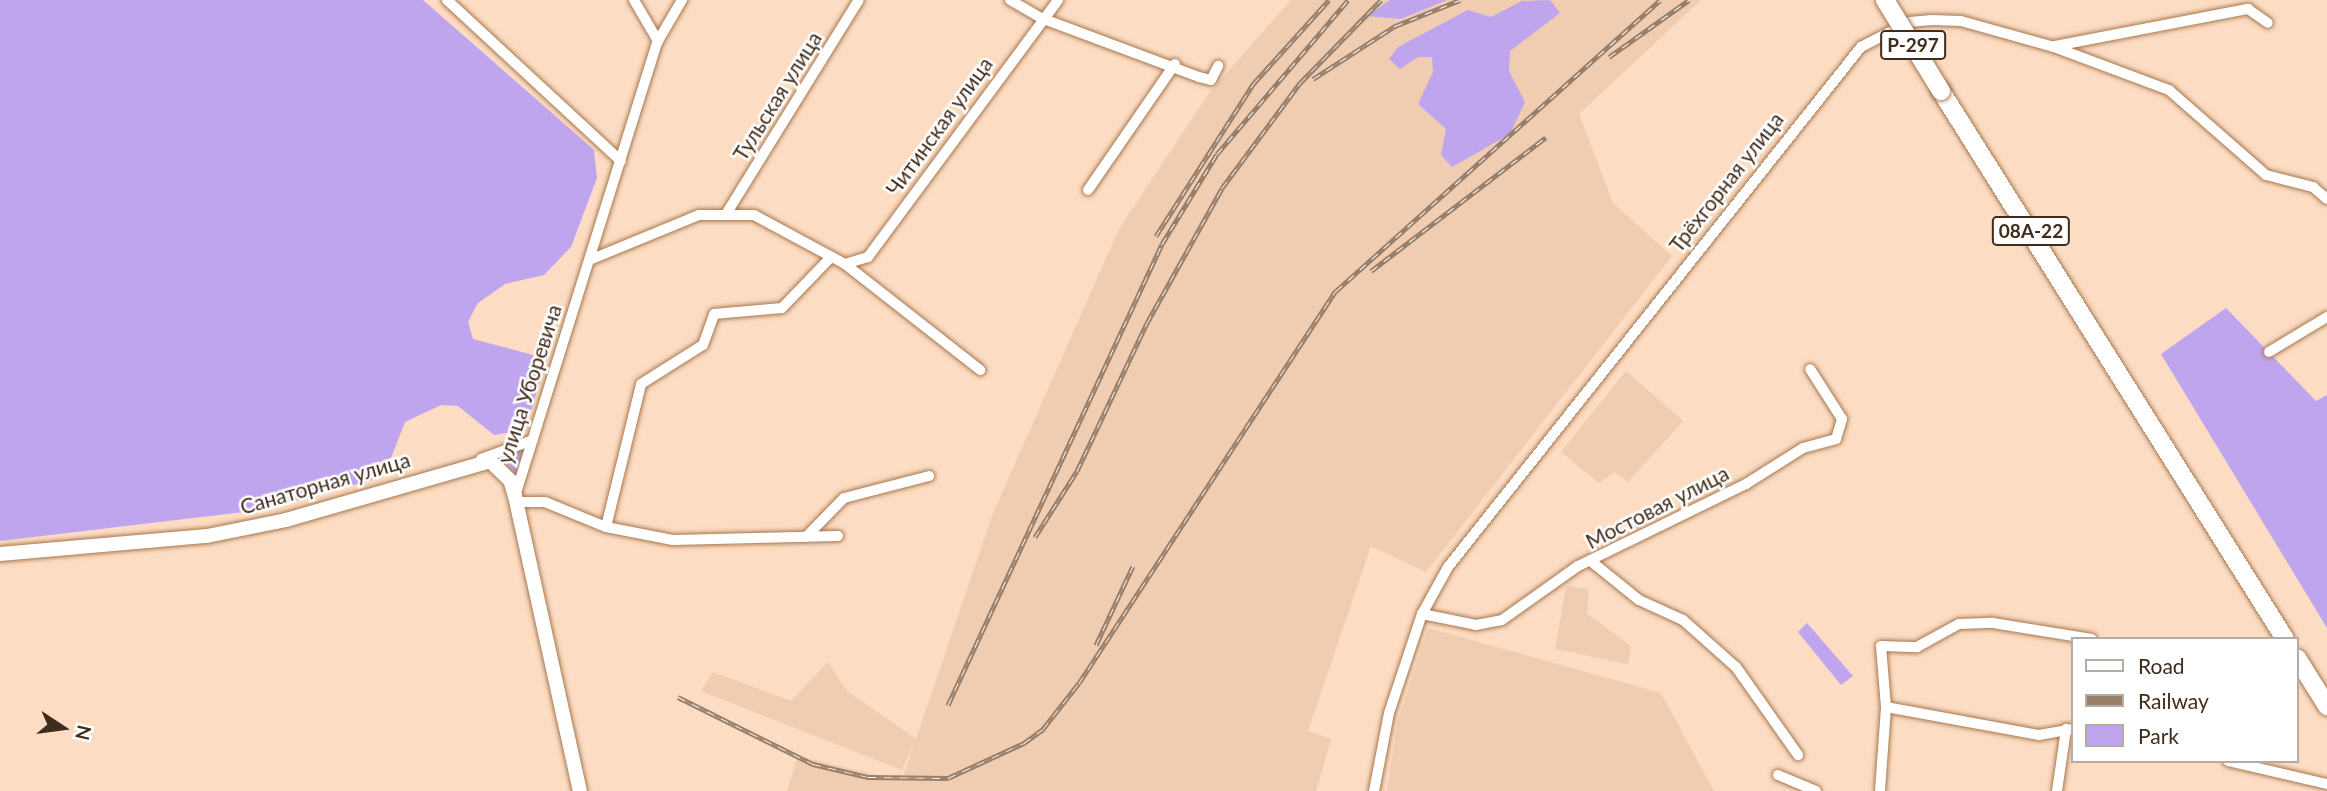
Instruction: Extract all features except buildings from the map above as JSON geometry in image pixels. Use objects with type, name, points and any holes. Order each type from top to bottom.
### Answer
[{"type":"highway","name":"Р-297","points":[[1885,0],[1941,91]]},
{"type":"highway","name":"08А-22","points":[[1941,91],[2281,632]]},
{"type":"highway","points":[[2299,661],[2327,706]]},
{"type":"main road","points":[[477,460],[501,468],[515,499],[580,791]]},
{"type":"main road","name":"Санаторная улица","points":[[0,555],[207,536],[312,513],[477,460]]},
{"type":"street","points":[[447,0],[621,161]]},
{"type":"street","points":[[634,0],[658,41]]},
{"type":"street","name":"улица Уборевича","points":[[515,499],[658,41],[682,0]]},
{"type":"street","name":"Тульская улица","points":[[728,212],[859,0]]},
{"type":"street","points":[[1010,0],[1041,18],[1175,64],[1210,80],[1218,66]]},
{"type":"street","name":"Читинская улица","points":[[845,264],[868,257],[1041,18],[1058,0]]},
{"type":"street","points":[[2054,47],[2248,9],[2268,23]]},
{"type":"street","name":"Трёхгорная улица","points":[[1374,791],[1389,713],[1422,614],[1448,567],[1861,47],[1909,22],[1932,20],[1961,21],[2054,47],[2169,90],[2266,175],[2313,187],[2327,200]]},
{"type":"street","points":[[1088,190],[1175,64]]},
{"type":"street","points":[[592,259],[670,225],[728,212],[770,222],[845,264],[980,370]]},
{"type":"street","points":[[606,527],[641,384],[703,345],[715,314],[782,308],[831,257]]},
{"type":"street","points":[[2269,352],[2327,317]]},
{"type":"street","name":"Мостовая улица","points":[[1422,614],[1476,625],[1502,620],[1592,562],[1804,448],[1836,439],[1842,419],[1810,369]]},
{"type":"street","points":[[477,460],[533,440]]},
{"type":"street","points":[[806,537],[844,499],[929,476]]},
{"type":"street","points":[[515,499],[545,502],[606,527],[673,540],[838,536]]},
{"type":"street","points":[[1592,562],[1639,600],[1683,620],[1737,667],[1798,755]]},
{"type":"street","points":[[1880,791],[1886,706],[1881,646],[1917,648],[1959,624],[1993,623],[2080,637]]},
{"type":"street","points":[[1886,706],[2039,735],[2070,729],[2057,791]]},
{"type":"street","points":[[2237,763],[2327,784]]},
{"type":"street","points":[[1779,775],[1816,791]]},
{"type":"shaded area","points":[[1291,0],[1701,0],[1579,114],[1613,203],[1672,256],[1426,572],[1371,546],[1308,731],[1331,739],[1316,791],[787,791],[798,756],[902,781],[914,743],[902,770],[701,691],[712,672],[791,701],[828,662],[847,691],[916,739],[993,513],[1119,229],[1210,92]]},
{"type":"shaded area","points":[[1626,371],[1683,421],[1628,482],[1615,472],[1599,483],[1561,452]]},
{"type":"shaded area","points":[[1566,586],[1589,589],[1587,614],[1631,646],[1628,664],[1555,649]]},
{"type":"shaded area","points":[[1428,628],[1661,693],[1714,791],[1387,791],[1397,724]]},
{"type":"green space","points":[[0,0],[423,0],[594,150],[597,178],[571,247],[544,275],[505,284],[478,303],[468,322],[473,339],[533,355],[540,380],[529,418],[517,431],[494,435],[458,406],[441,405],[405,422],[391,458],[372,480],[260,510],[0,541]]},
{"type":"green space","points":[[1390,0],[1447,0],[1401,19],[1367,16]]},
{"type":"green space","points":[[1550,0],[1560,13],[1510,51],[1509,71],[1525,102],[1510,134],[1452,167],[1441,155],[1446,129],[1418,104],[1433,72],[1432,57],[1418,57],[1400,69],[1389,59],[1398,47],[1468,10],[1491,17],[1522,1]]},
{"type":"green space","points":[[2226,308],[2316,401],[2327,395],[2327,628],[2161,354]]},
{"type":"green space","points":[[524,449],[517,475],[516,475],[499,457]]},
{"type":"green space","points":[[1807,623],[1853,676],[1841,685],[1798,632]]},
{"type":"railway","points":[[1156,236],[1254,83],[1329,0]]},
{"type":"railway","points":[[948,705],[1162,244],[1217,154],[1348,0]]},
{"type":"railway","points":[[1035,537],[1077,471],[1147,323],[1222,188],[1300,83],[1381,0]]},
{"type":"railway","points":[[1313,79],[1395,26],[1460,0]]},
{"type":"railway","points":[[678,697],[813,764],[868,777],[948,778],[1024,743],[1043,729],[1079,683],[1336,291],[1660,0]]},
{"type":"railway","points":[[1609,57],[1689,0]]},
{"type":"railway","points":[[1371,271],[1546,137]]},
{"type":"railway","points":[[1096,645],[1133,566]]}]
